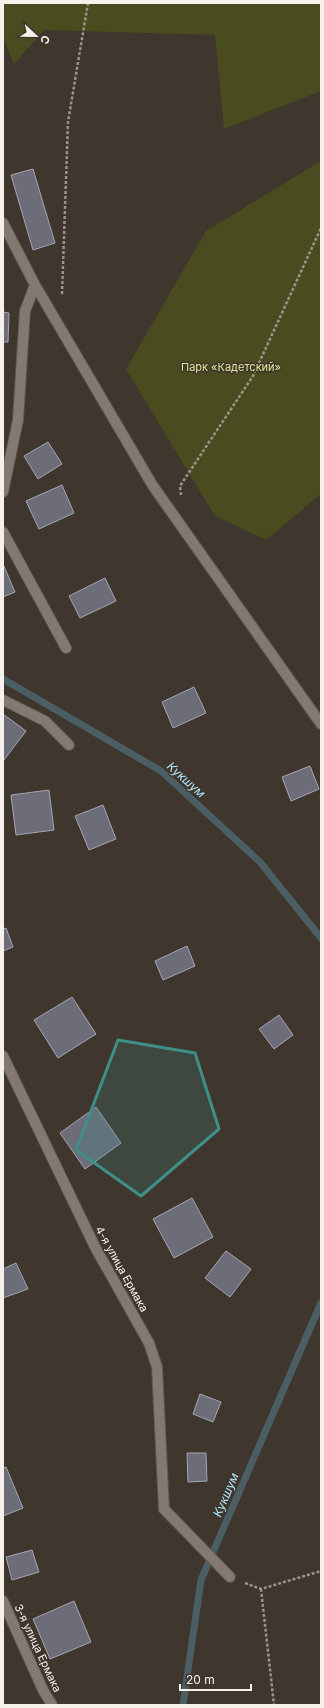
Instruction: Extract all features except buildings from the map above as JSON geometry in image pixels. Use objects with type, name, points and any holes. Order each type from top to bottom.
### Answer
[{"type":"street","points":[[3,223],[35,285],[154,486],[321,724]]},
{"type":"street","points":[[3,492],[18,420],[25,310],[35,285]]},
{"type":"street","points":[[3,532],[66,648]]},
{"type":"street","points":[[3,700],[45,721],[69,745]]},
{"type":"street","name":"4-я улица Ермака","points":[[3,1056],[95,1247],[149,1343],[157,1367],[164,1509],[198,1546],[230,1577]]},
{"type":"street","name":"3-я улица Ермака","points":[[3,1600],[52,1705]]},
{"type":"path","points":[[62,301],[68,122],[88,3]]},
{"type":"path","points":[[181,500],[180,486],[254,376],[321,228]]},
{"type":"path","points":[[230,1577],[261,1589],[321,1571]]},
{"type":"path","points":[[261,1589],[274,1705]]},
{"type":"highlighted area","points":[[118,1040],[195,1053],[219,1129],[141,1196],[76,1150]]},
{"type":"green space","points":[[3,3],[321,3],[321,91],[224,129],[215,35],[44,30],[14,64],[3,37]]},
{"type":"green space","name":"Парк «Кадетский»","points":[[321,161],[321,494],[266,540],[215,516],[126,369],[206,231]]},
{"type":"waterway","name":"Кукшум","points":[[3,679],[161,771],[260,862],[321,938]]},
{"type":"waterway","name":"Кукшум","points":[[183,1705],[201,1580],[321,1303]]}]
